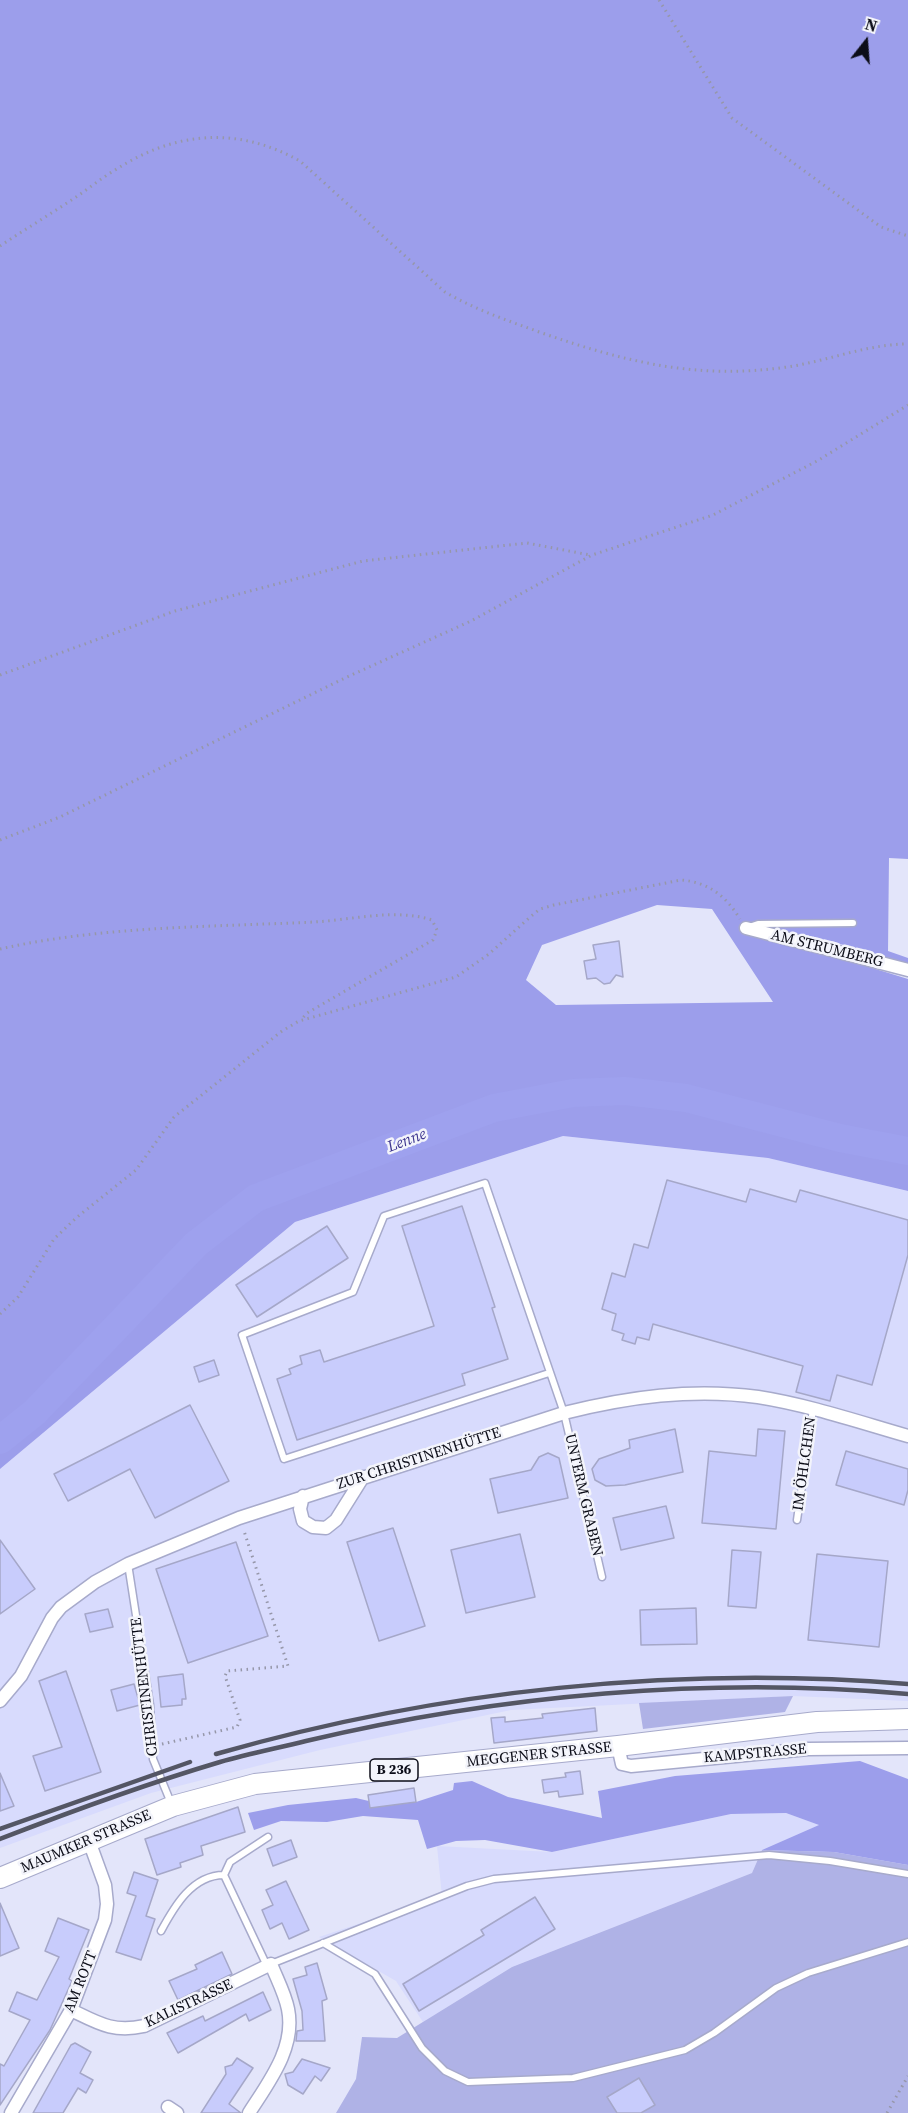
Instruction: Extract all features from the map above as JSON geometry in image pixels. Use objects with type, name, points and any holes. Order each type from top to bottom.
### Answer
[{"type":"main road","name":"MEGGENER STRASSE","points":[[173,1806],[255,1784],[618,1746],[817,1722],[908,1719]]},
{"type":"main road","name":"MAUMKER STRASSE","points":[[0,1878],[173,1806]]},
{"type":"street","name":"AM STRUMBERG","points":[[746,928],[908,970]]},
{"type":"street","name":"ZUR CHRISTINENHÜTTE","points":[[0,1701],[21,1676],[52,1618],[61,1607],[87,1587],[128,1564],[239,1518],[564,1413],[613,1400],[661,1394],[710,1393],[757,1397],[813,1408],[908,1436]]},
{"type":"street","points":[[303,1496],[300,1509],[303,1521],[313,1527],[326,1528],[336,1520],[363,1477]]},
{"type":"street","name":"KAMPSTRASSE","points":[[618,1746],[622,1764],[630,1766],[808,1749],[908,1748]]},
{"type":"street","name":"AM ROTT","points":[[11,2113],[71,2010],[105,1920],[107,1904],[105,1885],[89,1840]]},
{"type":"street","points":[[249,2113],[281,2063],[288,2035],[288,2009],[269,1965]]},
{"type":"street","name":"KALISTRASSE","points":[[71,2010],[107,2027],[126,2030],[135,2028],[269,1965]]},
{"type":"lane","points":[[746,928],[758,924],[853,923]]},
{"type":"lane","name":"UNTERM GRABEN","points":[[549,1373],[284,1459],[242,1335],[353,1292],[384,1216],[485,1183],[564,1413],[602,1577]]},
{"type":"lane","name":"IM ÖHLCHEN","points":[[797,1520],[813,1408]]},
{"type":"lane","name":"CHRISTINENHÜTTE","points":[[128,1564],[138,1621],[154,1746],[153,1759],[173,1806]]},
{"type":"lane","points":[[224,1875],[230,1862],[268,1837]]},
{"type":"lane","points":[[224,1875],[269,1965],[467,1886],[494,1879],[769,1855],[830,1861],[908,1874]]},
{"type":"lane","points":[[161,1931],[175,1906],[187,1892],[213,1876],[224,1875]]},
{"type":"lane","points":[[323,1943],[375,1974],[422,2048],[445,2071],[468,2082],[573,2078],[685,2050],[714,2033],[776,1988],[818,1969],[908,1942]]},
{"type":"path","points":[[658,0],[732,118],[881,227],[908,236]]},
{"type":"path","points":[[0,246],[116,169],[149,153],[190,140],[240,137],[279,149],[300,160],[445,292],[468,305],[596,352],[639,363],[713,373],[789,367],[890,344],[908,344]]},
{"type":"path","points":[[0,840],[60,817],[347,677],[471,621],[592,555],[713,515],[817,461],[908,405]]},
{"type":"path","points":[[0,675],[175,611],[363,561],[527,543],[592,555]]},
{"type":"path","points":[[299,1021],[456,977],[489,954],[540,909],[554,905],[668,882],[691,880],[717,892],[728,902],[746,928]]},
{"type":"path","points":[[0,949],[31,942],[160,930],[381,916],[419,916],[432,920],[437,930],[433,940],[307,1013],[174,1117],[136,1170],[76,1218],[54,1239],[18,1297],[0,1314]]},
{"type":"path","points":[[154,1746],[237,1727],[240,1720],[225,1676],[227,1671],[288,1666],[239,1518]]},
{"type":"path","points":[[887,2113],[908,2076]]},
{"type":"shaded area","points":[[0,0],[908,0],[908,859],[889,858],[888,951],[908,958],[908,966],[831,941],[827,954],[908,979],[908,1191],[768,1158],[563,1136],[295,1222],[0,1469]],"holes":[[[657,905],[712,909],[773,1002],[556,1005],[526,980],[542,945]]]},
{"type":"shaded area","points":[[563,1136],[768,1158],[908,1191],[908,1701],[793,1696],[511,1710],[320,1750],[151,1793],[0,1848],[0,1469],[295,1222]]},
{"type":"shaded area","points":[[793,1696],[785,1712],[643,1729],[639,1703]]},
{"type":"shaded area","points":[[860,1761],[908,1779],[908,1865],[834,1852],[762,1850],[819,1825],[786,1813],[731,1814],[552,1852],[485,1840],[456,1841],[427,1849],[418,1820],[363,1816],[327,1822],[281,1821],[254,1830],[248,1813],[288,1805],[356,1798],[373,1802],[416,1802],[453,1790],[454,1783],[472,1781],[508,1797],[602,1818],[598,1791],[675,1776]]},
{"type":"shaded area","points":[[786,1813],[820,1825],[762,1850],[752,1873],[512,1967],[423,2022],[396,1981],[319,1937],[442,1896],[437,1846],[552,1852],[731,1814]]},
{"type":"shaded area","points":[[762,1850],[834,1852],[908,1865],[908,2113],[336,2113],[356,2079],[362,2037],[397,2038],[512,1967],[752,1873]]},
{"type":"building","points":[[619,941],[623,977],[616,975],[610,983],[604,984],[596,978],[587,979],[584,961],[596,959],[593,945]]},
{"type":"building","points":[[667,1180],[746,1202],[750,1189],[796,1202],[800,1190],[908,1220],[908,1255],[872,1385],[837,1375],[830,1401],[796,1392],[803,1366],[653,1324],[649,1340],[637,1337],[635,1344],[622,1340],[624,1334],[612,1330],[616,1314],[602,1309],[612,1273],[625,1277],[634,1244],[648,1248]]},
{"type":"building","points":[[462,1206],[495,1307],[492,1308],[508,1359],[462,1374],[465,1385],[297,1440],[277,1379],[291,1374],[289,1369],[302,1364],[300,1356],[320,1350],[324,1362],[434,1326],[402,1226]]},
{"type":"building","points":[[327,1226],[348,1258],[257,1317],[236,1285]]},
{"type":"building","points":[[214,1360],[219,1375],[199,1382],[194,1367]]},
{"type":"building","points":[[190,1405],[229,1481],[155,1518],[130,1469],[68,1501],[54,1474]]},
{"type":"building","points":[[675,1429],[683,1472],[625,1485],[606,1486],[595,1480],[592,1469],[599,1459],[630,1448],[629,1440]]},
{"type":"building","points":[[758,1429],[785,1431],[776,1529],[702,1523],[709,1451],[756,1456]]},
{"type":"building","points":[[846,1451],[908,1469],[908,1490],[904,1505],[836,1485]]},
{"type":"building","points":[[548,1453],[559,1458],[568,1498],[498,1513],[490,1479],[531,1470],[539,1457]]},
{"type":"building","points":[[666,1506],[674,1538],[621,1550],[613,1518]]},
{"type":"building","points":[[393,1528],[425,1626],[379,1641],[347,1542]]},
{"type":"building","points":[[520,1534],[535,1597],[466,1613],[451,1550]]},
{"type":"building","points":[[0,1540],[35,1589],[0,1614]]},
{"type":"building","points":[[236,1542],[268,1636],[188,1663],[156,1569]]},
{"type":"building","points":[[732,1550],[761,1552],[756,1608],[728,1606]]},
{"type":"building","points":[[817,1554],[888,1561],[879,1647],[808,1640]]},
{"type":"building","points":[[696,1608],[697,1644],[641,1645],[640,1610]]},
{"type":"building","points":[[108,1609],[113,1627],[90,1632],[85,1614]]},
{"type":"building","points":[[66,1671],[101,1772],[45,1791],[33,1756],[62,1747],[39,1681]]},
{"type":"building","points":[[183,1674],[186,1699],[182,1699],[182,1705],[161,1707],[158,1677]]},
{"type":"building","points":[[134,1684],[140,1705],[117,1711],[111,1690]]},
{"type":"building","points":[[595,1708],[597,1731],[494,1743],[491,1718],[505,1717],[505,1722],[543,1718],[542,1714]]},
{"type":"building","points":[[580,1771],[583,1794],[559,1797],[558,1791],[544,1793],[542,1780],[566,1777],[565,1773]]},
{"type":"building","points":[[0,1773],[14,1806],[0,1811]]},
{"type":"building","points":[[414,1788],[416,1802],[370,1808],[368,1795]]},
{"type":"building","points":[[238,1807],[245,1832],[201,1846],[203,1855],[180,1863],[181,1867],[157,1875],[145,1839]]},
{"type":"building","points":[[291,1840],[297,1857],[273,1866],[267,1849]]},
{"type":"building","points":[[134,1872],[158,1880],[146,1916],[155,1919],[141,1960],[116,1952],[136,1896],[127,1893]]},
{"type":"building","points":[[286,1881],[309,1930],[289,1939],[282,1923],[270,1929],[262,1910],[273,1905],[266,1890]]},
{"type":"building","points":[[535,1897],[555,1929],[419,2011],[403,1984],[484,1935],[481,1930]]},
{"type":"building","points":[[0,1903],[19,1948],[0,1956]]},
{"type":"building","points":[[58,1918],[89,1930],[69,1979],[72,1981],[50,2030],[0,2105],[0,2064],[4,2066],[30,2020],[9,2011],[17,1992],[37,2000],[59,1957],[45,1951]]},
{"type":"building","points":[[222,1952],[232,1974],[178,2000],[169,1981],[197,1969],[195,1965]]},
{"type":"building","points":[[317,1963],[327,1999],[322,2001],[325,2041],[296,2041],[297,2031],[303,2030],[302,2011],[293,1979],[307,1975],[305,1967]]},
{"type":"building","points":[[263,1992],[271,2010],[249,2021],[246,2014],[178,2053],[167,2033],[203,2016],[205,2021]]},
{"type":"building","points":[[75,2043],[91,2052],[80,2073],[93,2080],[86,2093],[78,2088],[63,2113],[33,2113],[71,2045]]},
{"type":"building","points":[[237,2058],[253,2068],[229,2104],[241,2113],[201,2113],[226,2074],[225,2067],[232,2065]]},
{"type":"building","points":[[302,2059],[330,2068],[321,2081],[315,2076],[303,2094],[288,2085],[285,2074],[293,2072]]},
{"type":"building","points":[[639,2078],[655,2105],[641,2113],[617,2113],[607,2097]]},
{"type":"waterway","name":"Lenne","points":[[0,1440],[35,1412],[196,1244],[256,1198],[494,1108],[573,1093],[625,1091],[686,1098],[840,1138],[908,1151]]},
{"type":"railway","points":[[216,1754],[386,1713],[559,1688],[646,1681],[734,1678],[821,1679],[908,1684]]},
{"type":"railway","points":[[0,1839],[109,1798],[220,1762],[379,1725],[454,1712],[529,1701],[681,1689],[757,1687],[908,1694]]},
{"type":"railway","points":[[0,1829],[190,1762]]}]
